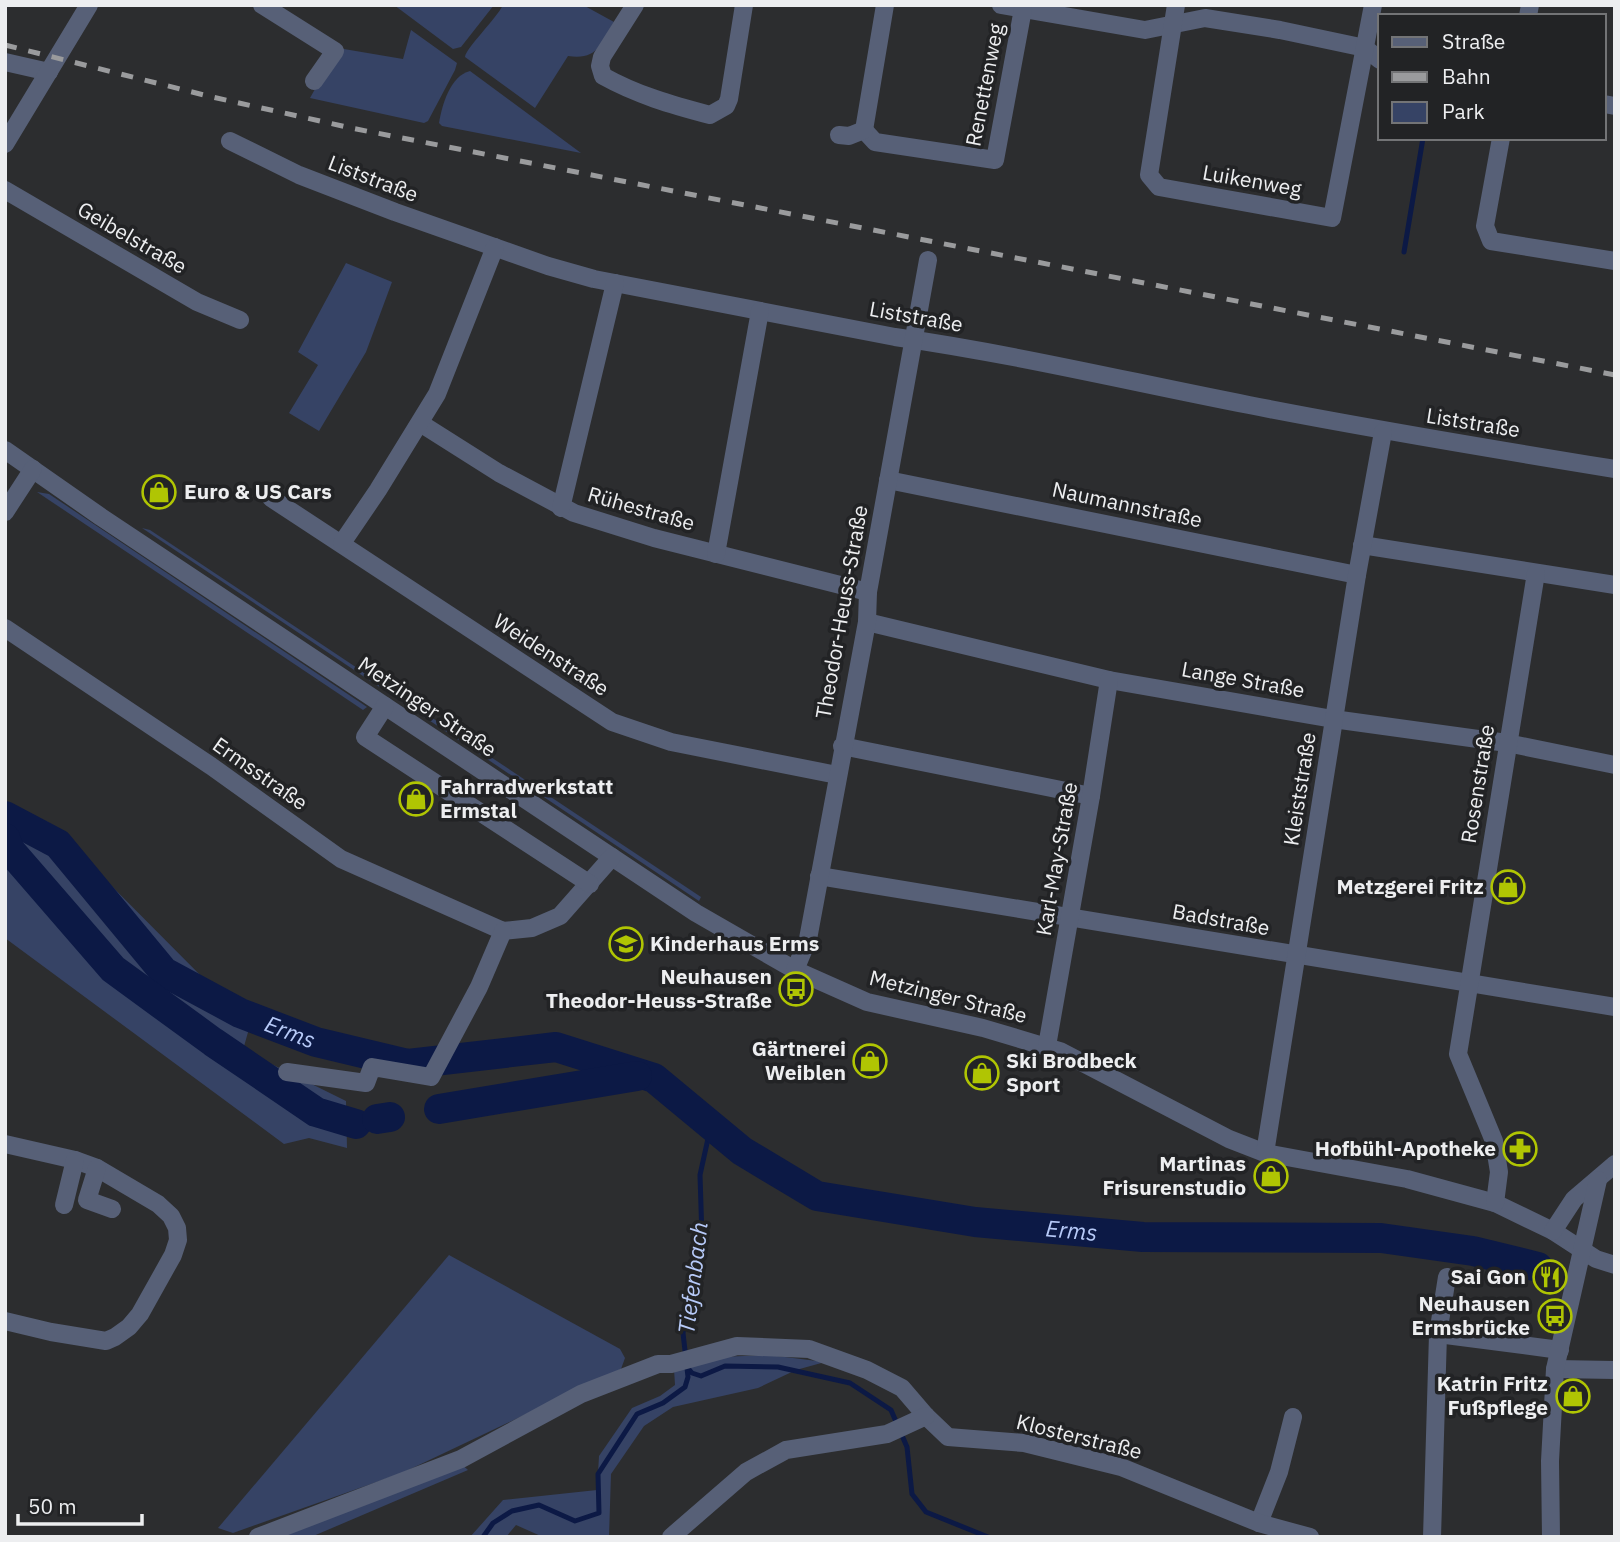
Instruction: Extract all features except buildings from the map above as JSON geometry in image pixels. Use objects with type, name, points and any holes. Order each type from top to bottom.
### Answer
[{"type":"street","points":[[5,144],[89,5]]},
{"type":"street","points":[[262,5],[335,51],[314,81]]},
{"type":"street","points":[[635,5],[602,57],[600,66],[603,76],[626,89],[663,103],[710,115],[726,106],[729,99],[744,5]]},
{"type":"street","points":[[839,135],[849,136],[864,130],[885,5]]},
{"type":"street","points":[[1365,48],[1373,5]]},
{"type":"street","points":[[1014,7],[1145,30],[1175,14],[1205,18],[1365,48],[1378,58]]},
{"type":"street","name":"Renettenweg","points":[[864,130],[875,142],[995,160],[1014,7]]},
{"type":"street","name":"Luikenweg","points":[[1175,14],[1149,174],[1154,181],[1159,187],[1332,218],[1365,48]]},
{"type":"street","points":[[5,62],[48,72]]},
{"type":"street","points":[[1501,140],[1485,226],[1491,241],[1615,261]]},
{"type":"street","name":"Liststraße","points":[[230,141],[299,175],[395,212],[570,273],[615,284],[1031,360],[1383,432],[1615,469]]},
{"type":"street","name":"Geibelstraße","points":[[5,190],[197,302],[240,320]]},
{"type":"street","points":[[342,543],[437,394],[495,247]]},
{"type":"street","name":"Theodor-Heuss-Straße","points":[[794,971],[808,939],[867,622],[868,592],[928,260]]},
{"type":"street","points":[[561,508],[615,284]]},
{"type":"street","points":[[716,554],[760,311]]},
{"type":"street","name":"Rühestraße","points":[[420,424],[561,508],[654,538],[868,592]]},
{"type":"street","name":"Kleiststraße","points":[[1265,1153],[1357,575],[1383,432]]},
{"type":"street","name":"Metzinger Straße","points":[[5,450],[696,913],[794,971],[867,1002],[983,1028],[1047,1046],[1229,1139],[1265,1153],[1407,1179],[1494,1203],[1553,1231],[1596,1259],[1615,1265]]},
{"type":"street","points":[[5,512],[33,469]]},
{"type":"street","name":"Naumannstraße","points":[[888,480],[1357,575]]},
{"type":"street","name":"Weidenstraße","points":[[271,498],[612,722],[671,742],[837,775]]},
{"type":"street","points":[[1362,545],[1615,585]]},
{"type":"street","name":"Rosenstraße","points":[[1494,1203],[1499,1172],[1494,1141],[1458,1054],[1536,573]]},
{"type":"street","name":"Lange Straße","points":[[867,622],[1109,680],[1334,719],[1507,744],[1615,765]]},
{"type":"street","name":"Ermsstraße","points":[[5,628],[211,766],[341,859],[503,931]]},
{"type":"street","name":"Karl-May-Straße","points":[[1047,1046],[1109,680]]},
{"type":"street","points":[[385,706],[365,737],[590,884]]},
{"type":"street","points":[[842,746],[1091,796]]},
{"type":"street","points":[[287,1072],[366,1083],[372,1067],[431,1077],[479,987],[503,931],[532,928],[560,916],[612,857]]},
{"type":"street","name":"Badstraße","points":[[819,876],[1615,1007]]},
{"type":"street","points":[[5,1144],[75,1160],[97,1168],[158,1203],[171,1216],[177,1228],[178,1240],[173,1255],[140,1314],[129,1327],[106,1340],[51,1332],[5,1321]]},
{"type":"street","points":[[64,1205],[75,1160]]},
{"type":"street","points":[[1553,1231],[1574,1199],[1615,1164]]},
{"type":"street","points":[[97,1168],[86,1200],[112,1209]]},
{"type":"street","points":[[1551,1537],[1550,1461],[1555,1369],[1598,1180]]},
{"type":"street","points":[[1432,1537],[1438,1334],[1447,1277]]},
{"type":"street","points":[[1438,1334],[1560,1350]]},
{"type":"street","name":"Klosterstraße","points":[[258,1537],[461,1459],[581,1394],[658,1364],[671,1364],[737,1346],[809,1349],[867,1370],[902,1388],[921,1419],[948,1437],[1024,1443],[1121,1467],[1259,1523],[1310,1537]]},
{"type":"street","points":[[1555,1369],[1615,1370]]},
{"type":"street","points":[[1259,1523],[1279,1472],[1293,1417]]},
{"type":"street","points":[[671,1537],[746,1472],[786,1450],[887,1434],[921,1419]]},
{"type":"green space","points":[[394,5],[494,5],[461,47],[453,49]]},
{"type":"green space","points":[[503,5],[583,5],[614,22],[601,44],[592,53],[578,57],[568,56],[535,108],[465,57]]},
{"type":"green space","points":[[411,30],[457,63],[428,121],[424,123],[310,98],[338,48],[403,59]]},
{"type":"green space","points":[[470,71],[581,153],[442,126],[439,123],[448,92],[457,79]]},
{"type":"green space","points":[[346,263],[392,282],[366,352],[319,431],[289,413],[318,365],[298,352]]},
{"type":"green space","points":[[37,492],[49,494],[367,707],[363,710]]},
{"type":"green space","points":[[142,528],[150,530],[701,897],[699,901]]},
{"type":"green space","points":[[5,806],[48,822],[211,986],[254,1011],[243,1050],[346,1101],[347,1148],[309,1138],[284,1144],[5,938]]},
{"type":"green space","points":[[449,1255],[620,1349],[625,1358],[621,1369],[402,1473],[233,1533],[218,1528]]},
{"type":"green space","points":[[769,1355],[825,1362],[796,1370],[758,1388],[673,1407],[644,1426],[611,1474],[609,1537],[543,1537],[516,1525],[506,1537],[470,1537],[503,1500],[597,1490],[599,1456],[632,1408],[660,1396],[675,1385],[674,1369],[717,1357]]},
{"type":"green space","points":[[460,1463],[468,1470],[311,1537],[275,1537]]},
{"type":"waterway","points":[[1404,252],[1423,140]]},
{"type":"waterway","name":"Erms","points":[[5,816],[58,844],[164,972],[240,1013],[316,1042],[408,1064],[556,1047],[654,1078],[742,1151],[817,1196],[975,1222],[1143,1237],[1381,1238],[1473,1251],[1538,1267]]},
{"type":"waterway","name":"Erms","points":[[5,838],[9,849],[113,969],[316,1112],[356,1124]]},
{"type":"waterway","name":"Erms","points":[[439,1109],[637,1076]]},
{"type":"waterway","name":"Erms","points":[[377,1119],[390,1117]]},
{"type":"waterway","name":"Tiefenbach","points":[[483,1537],[493,1523],[512,1511],[539,1505],[575,1521],[599,1513],[598,1474],[637,1414],[663,1403],[685,1387],[688,1377],[683,1333],[702,1238],[700,1175],[711,1125]]},
{"type":"waterway","points":[[687,1367],[692,1373],[701,1376],[725,1366],[778,1367],[850,1383],[891,1410],[907,1447],[912,1494],[926,1512],[988,1537]]},
{"type":"railway","points":[[5,45],[208,96],[351,128],[1615,375]]},
{"type":"place","name":"Euro & US Cars","points":[[159,492]]},
{"type":"place","name":"Fahrradwerkstatt Ermstal","points":[[416,799]]},
{"type":"place","name":"Metzgerei Fritz","points":[[1508,887]]},
{"type":"place","name":"Kinderhaus Erms","points":[[626,944]]},
{"type":"place","name":"Neuhausen Theodor-Heuss-Straße","points":[[796,989]]},
{"type":"place","name":"Gärtnerei Weiblen","points":[[870,1061]]},
{"type":"place","name":"Ski Brodbeck Sport","points":[[982,1073]]},
{"type":"place","name":"Hofbühl-Apotheke","points":[[1520,1149]]},
{"type":"place","name":"Martinas Frisurenstudio","points":[[1271,1176]]},
{"type":"place","name":"Sai Gon","points":[[1550,1277]]},
{"type":"place","name":"Neuhausen Ermsbrücke","points":[[1555,1316]]},
{"type":"place","name":"Katrin Fritz Fußpflege","points":[[1573,1396]]}]
